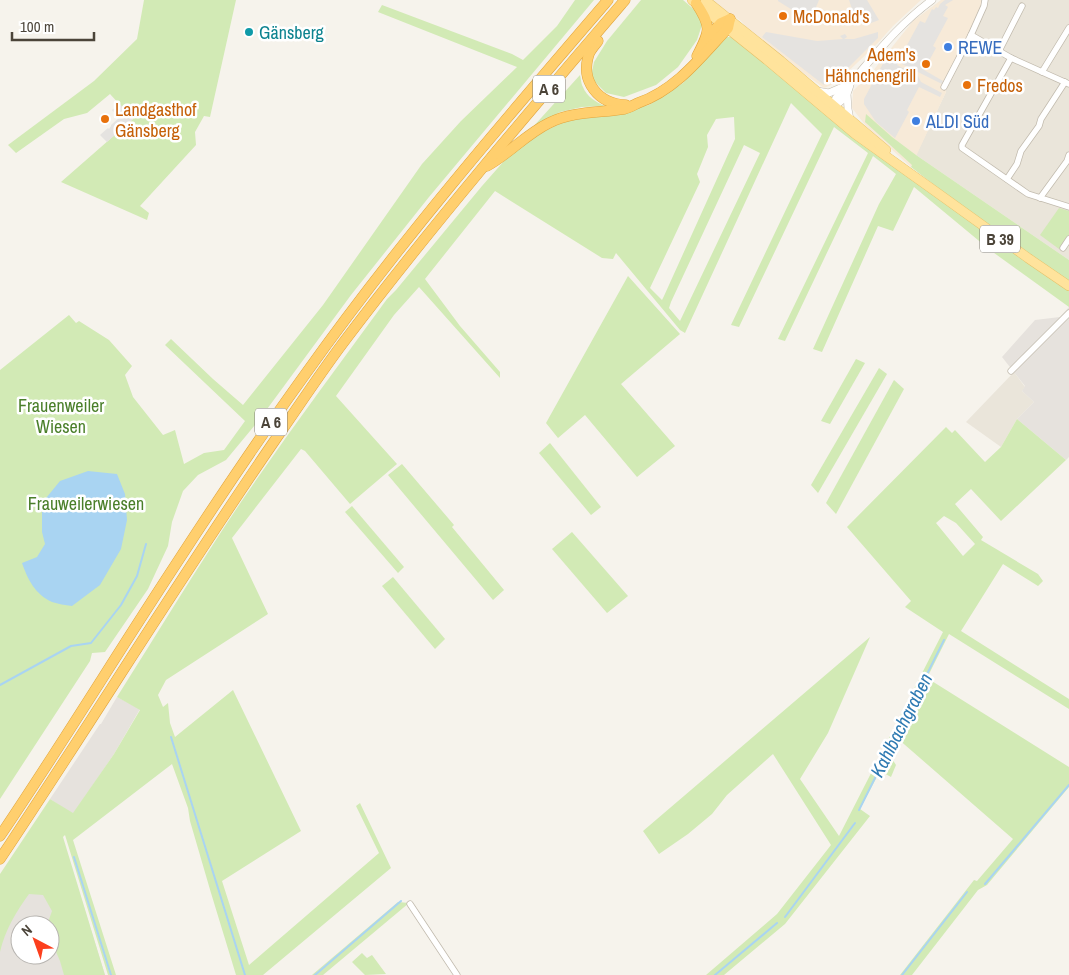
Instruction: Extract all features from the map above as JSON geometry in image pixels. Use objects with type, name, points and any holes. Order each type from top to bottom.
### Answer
[{"type":"highway","name":"A 6","points":[[0,836],[243,463],[332,337],[390,261],[474,157],[608,0]]},
{"type":"highway","name":"A 6","points":[[0,859],[188,568],[342,344],[482,169],[625,0]]},
{"type":"highway","points":[[689,70],[706,39],[708,30],[708,25],[698,1]]},
{"type":"highway","points":[[617,9],[590,51],[587,72],[588,81],[599,96],[605,100],[616,104],[634,105]]},
{"type":"highway","points":[[706,39],[726,24]]},
{"type":"highway","points":[[482,169],[499,160],[528,136],[560,118],[625,108],[657,95],[678,81],[689,70],[726,24]]},
{"type":"main road","name":"B 39","points":[[698,1],[831,111],[855,134],[1069,286]]},
{"type":"main road","name":"B 39","points":[[726,24],[815,90],[831,111],[850,120],[932,189]]},
{"type":"street","points":[[831,111],[836,97],[850,84],[902,24],[932,0]]},
{"type":"street","points":[[944,87],[971,35],[985,0]]},
{"type":"street","points":[[998,51],[1022,6]]},
{"type":"street","points":[[1042,72],[1069,28]]},
{"type":"street","points":[[971,35],[1011,58],[1067,83],[1041,119],[1039,126],[1021,151],[1017,164],[1007,179]]},
{"type":"street","points":[[1011,58],[962,148],[1028,194],[1069,207]]},
{"type":"street","points":[[815,90],[829,92],[850,84]]},
{"type":"street","points":[[850,84],[847,94],[850,120]]},
{"type":"street","points":[[831,111],[847,94]]},
{"type":"street","points":[[1040,198],[1067,161],[1069,155]]},
{"type":"street","points":[[1063,248],[1069,239]]},
{"type":"street","points":[[1011,371],[1069,313]]},
{"type":"street","points":[[410,904],[457,975]]},
{"type":"shaded area","points":[[711,0],[921,0],[836,83],[824,88],[750,31],[741,21]]},
{"type":"shaded area","points":[[778,0],[819,0],[811,19],[802,16]]},
{"type":"shaded area","points":[[849,0],[867,0],[879,20],[866,25],[861,14],[855,18]]},
{"type":"shaded area","points":[[941,0],[981,0],[982,7],[944,84],[946,92],[911,167],[866,126],[852,108],[853,91],[872,72],[913,21]]},
{"type":"shaded area","points":[[945,0],[953,0],[945,5],[948,7],[943,16],[948,18],[933,46],[936,48],[924,70],[943,81],[942,84],[902,64],[903,61],[899,58],[897,65],[918,76],[921,82],[942,93],[940,97],[919,87],[907,110],[909,112],[895,138],[876,122],[864,104],[864,99],[886,58],[890,60],[891,56],[900,58],[920,21],[925,23],[932,9],[938,8]]},
{"type":"shaded area","points":[[981,0],[1069,0],[1069,260],[916,155],[946,92],[944,84],[982,7]]},
{"type":"shaded area","points":[[766,32],[817,41],[843,39],[840,36],[845,34],[847,37],[844,39],[854,39],[878,32],[878,38],[834,82],[826,82],[824,85],[762,37]]},
{"type":"shaded area","points":[[120,104],[133,119],[107,142],[100,135],[109,129],[119,118],[112,110]]},
{"type":"shaded area","points":[[1069,307],[1069,457],[1066,460],[1017,419],[1034,402],[1022,391],[1025,386],[1002,357],[1035,320],[1060,317]]},
{"type":"shaded area","points":[[1014,372],[1025,387],[1022,391],[1034,402],[1017,419],[1001,447],[966,422]]},
{"type":"shaded area","points":[[117,697],[140,709],[114,754],[73,814],[50,799]]},
{"type":"shaded area","points":[[62,837],[105,975],[0,975],[0,923]]},
{"type":"green space","points":[[144,0],[236,0],[210,117],[204,116],[195,132],[196,145],[140,206],[149,213],[147,220],[61,182],[133,119],[110,94],[87,113],[64,119],[16,153],[8,145],[94,81],[137,39]]},
{"type":"green space","name":"Frauweilerwiesen","points":[[575,0],[594,0],[429,197],[351,295],[259,420],[226,460],[198,475],[183,491],[172,522],[168,546],[148,589],[105,652],[92,653],[90,661],[0,799],[0,370],[69,315],[76,323],[79,321],[109,340],[132,366],[125,375],[133,397],[163,435],[175,430],[184,464],[204,453],[224,450],[245,421],[165,345],[171,339],[243,405],[323,305],[422,164],[461,121],[517,67],[378,12],[382,5],[512,54],[523,60],[557,26]]},
{"type":"green space","points":[[641,0],[683,0],[697,12],[702,25],[697,40],[678,67],[656,85],[624,97],[606,93],[593,80],[594,62],[607,41]]},
{"type":"green space","points":[[731,37],[738,40],[1069,291],[1069,307],[990,250],[914,187],[893,231],[878,226],[822,352],[813,349],[879,204],[896,174],[873,156],[785,341],[778,339],[868,153],[834,127],[739,327],[731,325],[822,134],[791,103],[685,333],[680,330],[616,253],[613,259],[602,258],[495,191],[425,279],[460,326],[500,372],[500,378],[419,287],[394,315],[336,396],[397,464],[350,504],[305,451],[301,449],[232,538],[268,614],[166,680],[158,695],[163,707],[168,703],[170,723],[175,737],[233,690],[301,831],[222,881],[249,965],[379,853],[356,806],[360,803],[391,868],[263,975],[236,975],[190,821],[188,808],[172,764],[73,840],[116,975],[108,975],[65,835],[63,837],[105,975],[64,975],[60,961],[60,915],[51,915],[52,911],[43,895],[29,894],[16,915],[10,915],[10,926],[0,952],[0,874],[50,799],[73,813],[114,754],[140,710],[117,697],[241,502],[387,299],[504,161],[524,144],[566,121],[606,115],[649,105],[683,83],[721,40]],"holes":[[[734,117],[735,139],[662,300],[650,288],[700,182],[697,174],[708,147],[707,135],[716,119]],[[744,145],[760,153],[680,321],[669,308],[671,302]]]},
{"type":"green space","points":[[580,75],[582,86],[589,96],[605,106],[582,107],[560,112],[532,128]]},
{"type":"green space","points":[[866,114],[916,155],[1069,260],[1069,281],[968,211],[911,167],[912,165],[865,122]]},
{"type":"green space","points":[[1059,208],[1069,211],[1069,235],[1059,249],[1040,235]]},
{"type":"green space","points":[[628,276],[680,334],[621,384],[675,446],[637,477],[585,415],[558,438],[546,423]]},
{"type":"green space","points":[[856,359],[865,363],[830,424],[821,421]]},
{"type":"green space","points":[[879,368],[887,374],[818,493],[811,485]]},
{"type":"green space","points":[[894,380],[904,389],[836,514],[826,503]]},
{"type":"green space","points":[[1017,419],[1066,460],[1001,521],[971,489],[955,504],[983,537],[981,540],[1038,574],[1043,581],[1038,586],[1003,564],[961,631],[1069,699],[1069,709],[949,634],[927,678],[1069,767],[1069,787],[987,885],[978,890],[912,975],[900,975],[974,880],[977,881],[1013,839],[897,738],[889,754],[896,765],[891,777],[880,771],[860,809],[870,816],[785,924],[724,975],[706,975],[777,914],[831,845],[773,754],[727,795],[712,814],[688,834],[659,854],[643,831],[870,637],[828,733],[800,779],[839,836],[943,632],[905,607],[911,601],[847,527],[946,427],[952,433],[955,430],[985,462],[1001,447]],"holes":[[[944,516],[956,523],[975,544],[963,556],[936,523]]]},
{"type":"green space","points":[[550,443],[601,507],[591,515],[539,453]]},
{"type":"green space","points":[[402,464],[454,525],[452,527],[504,590],[493,600],[388,475]]},
{"type":"green space","points":[[352,506],[404,567],[398,573],[345,512]]},
{"type":"green space","points":[[572,532],[628,596],[607,613],[552,549]]},
{"type":"green space","points":[[393,577],[445,639],[435,649],[382,586]]},
{"type":"green space","points":[[398,902],[409,903],[323,975],[312,975]]},
{"type":"green space","points":[[362,953],[367,958],[372,955],[386,974],[365,975],[352,962]]},
{"type":"water","points":[[88,471],[117,474],[125,494],[127,520],[121,549],[100,585],[72,606],[52,602],[41,595],[30,581],[22,563],[37,557],[45,544],[42,532],[42,503],[60,481]]},
{"type":"waterway","points":[[0,685],[71,646],[91,643],[121,605],[137,576],[146,544]]},
{"type":"waterway","name":"Kahlbachgraben","points":[[859,810],[944,640]]},
{"type":"waterway","points":[[171,737],[245,975]]},
{"type":"waterway","points":[[985,884],[1069,785]]},
{"type":"waterway","name":"Kahlbachgraben","points":[[785,917],[855,823]]},
{"type":"waterway","points":[[74,857],[111,975]]},
{"type":"waterway","points":[[902,975],[967,892]]},
{"type":"waterway","points":[[315,975],[401,901]]},
{"type":"waterway","name":"Kahlbachgraben","points":[[715,975],[777,923]]},
{"type":"place","name":"McDonald's","points":[[783,16]]},
{"type":"place","name":"Gänsberg","points":[[249,32]]},
{"type":"place","name":"REWE","points":[[948,47]]},
{"type":"place","name":"Adem's Hähnchengrill","points":[[926,64]]},
{"type":"place","name":"Fredos","points":[[967,85]]},
{"type":"place","name":"Landgasthof Gänsberg","points":[[105,119]]},
{"type":"place","name":"ALDI Süd","points":[[916,121]]},
{"type":"park label","name":"Frauenweiler Wiesen","points":[[61,415]]}]
